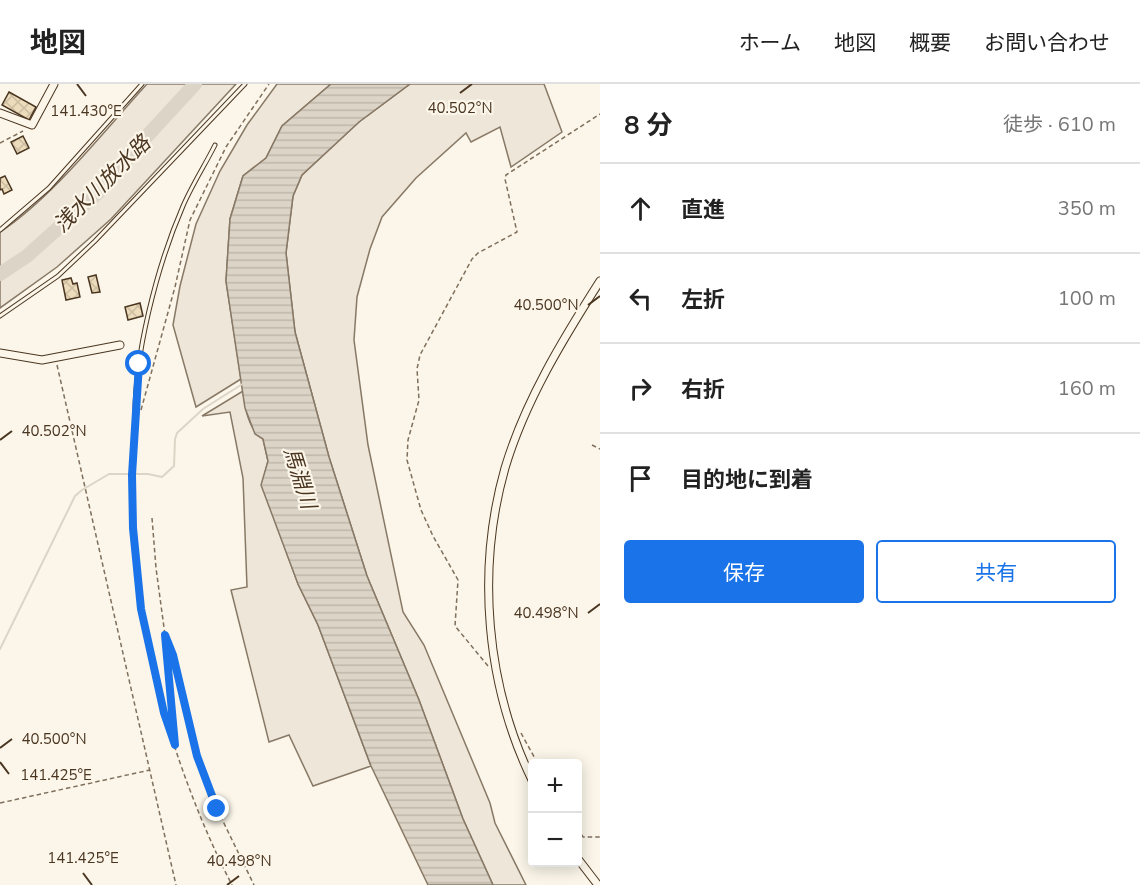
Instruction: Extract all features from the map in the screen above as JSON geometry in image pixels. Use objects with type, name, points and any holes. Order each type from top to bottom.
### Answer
[{"type":"street","points":[[0,113],[32,125],[54,84]]},
{"type":"street","points":[[528,771],[515,742],[496,676],[489,609],[490,557],[495,514],[506,468],[520,428],[571,326],[600,281]]},
{"type":"street","points":[[0,353],[42,360],[120,345]]},
{"type":"street","points":[[582,864],[598,885]]},
{"type":"lane","points":[[0,230],[49,188],[142,84]]},
{"type":"lane","points":[[0,316],[58,276],[95,241],[245,84]]},
{"type":"lane","points":[[135,424],[139,364],[153,297],[183,206],[215,146]]},
{"type":"path","points":[[141,412],[175,287],[190,220],[226,147],[270,84]]},
{"type":"path","points":[[496,676],[455,626],[458,580],[433,536],[412,484],[407,460],[408,440],[419,400],[417,369],[424,348],[472,259],[478,253],[517,232],[506,175],[600,114]]},
{"type":"path","points":[[0,143],[32,125]]},
{"type":"path","points":[[55,359],[176,885]]},
{"type":"path","points":[[135,424],[132,475],[133,528],[141,609],[164,713],[197,807],[232,885]]},
{"type":"path","points":[[592,445],[600,449]]},
{"type":"path","points":[[152,518],[175,745]]},
{"type":"path","points":[[165,635],[173,655],[197,756],[217,809],[254,885]]},
{"type":"path","points":[[518,727],[535,759]]},
{"type":"path","points":[[0,803],[150,770]]},
{"type":"path","points":[[582,835],[600,837]]},
{"type":"shaded area","points":[[147,84],[236,84],[111,219],[57,267],[0,308],[0,232],[20,218],[58,182]]},
{"type":"shaded area","points":[[277,84],[331,84],[282,126],[266,158],[243,176],[230,219],[226,281],[241,379],[196,407],[173,325],[180,286],[196,224],[220,171],[247,125]]},
{"type":"shaded area","points":[[410,84],[544,84],[562,132],[511,167],[500,127],[471,142],[466,133],[416,178],[382,217],[370,249],[357,297],[354,340],[368,445],[403,612],[424,645],[490,803],[495,823],[526,885],[493,885],[463,819],[419,700],[367,576],[329,457],[295,332],[286,253],[293,196],[302,175],[359,122]]},
{"type":"shaded area","points":[[243,391],[248,418],[254,430],[263,439],[268,461],[262,485],[298,584],[318,625],[371,766],[313,786],[289,735],[269,742],[231,590],[247,587],[243,478],[230,412],[202,416]]},
{"type":"water","name":"馬淵川","points":[[331,84],[410,84],[359,122],[302,175],[293,196],[286,253],[295,332],[329,457],[367,576],[419,700],[463,819],[493,885],[428,885],[371,766],[318,625],[298,584],[261,485],[268,461],[263,439],[255,434],[245,408],[226,281],[230,219],[243,176],[266,158],[282,126]]},
{"type":"building","points":[[9,92],[36,107],[29,120],[2,105]]},
{"type":"building","points":[[23,136],[29,148],[17,154],[11,142]]},
{"type":"building","points":[[5,176],[12,190],[4,194],[2,189],[0,190],[0,178]]},
{"type":"building","points":[[96,275],[100,292],[92,293],[88,277]]},
{"type":"building","points":[[71,278],[73,284],[77,283],[80,297],[66,300],[62,280]]},
{"type":"building","points":[[140,303],[143,316],[128,320],[125,307]]},
{"type":"waterway","name":"浅水川放水路","points":[[0,274],[27,256],[103,188],[135,149],[195,84]]},
{"type":"waterway","points":[[0,649],[75,496],[109,474],[148,474],[162,477],[174,466],[177,433],[203,409],[244,383]]},
{"type":"route","points":[[139,364],[132,475],[133,528],[141,609],[164,713],[175,745],[165,635],[173,655],[197,756],[217,809]]}]
